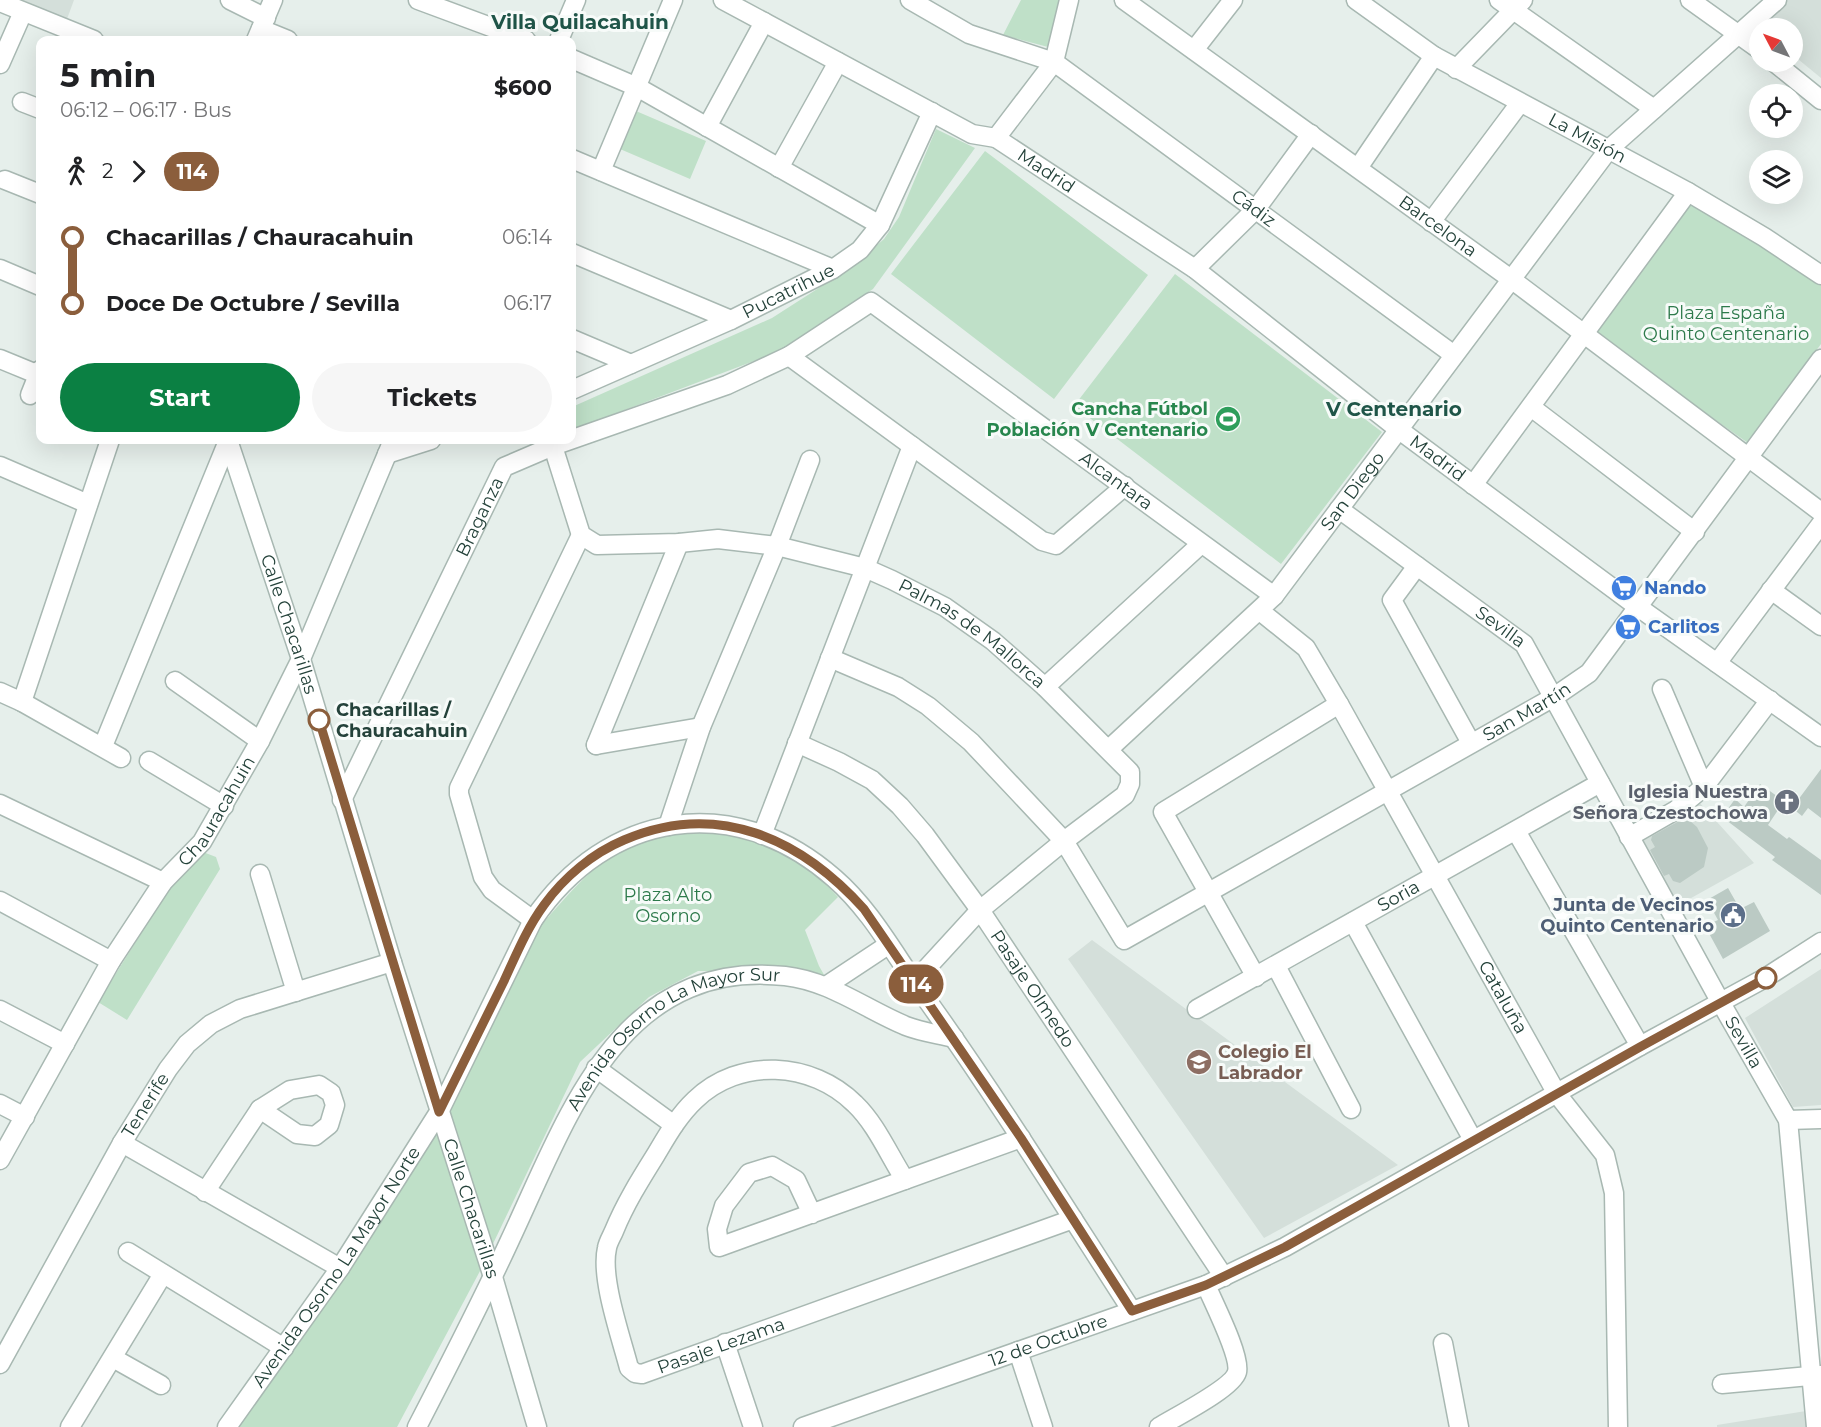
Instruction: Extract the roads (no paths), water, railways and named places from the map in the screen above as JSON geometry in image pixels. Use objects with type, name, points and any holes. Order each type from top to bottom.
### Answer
[{"type":"street","points":[[230,0],[261,29],[278,36]]},
{"type":"street","points":[[261,29],[273,0]]},
{"type":"street","points":[[418,0],[515,36]]},
{"type":"street","points":[[561,36],[576,0]]},
{"type":"street","points":[[600,171],[673,0]]},
{"type":"street","points":[[723,0],[972,134],[996,138],[1054,62],[1069,0]]},
{"type":"street","name":"Cádiz","points":[[910,0],[969,33],[1054,62],[1454,355]]},
{"type":"street","name":"Barcelona","points":[[1124,0],[1585,333],[1821,512]]},
{"type":"street","points":[[1194,50],[1233,0]]},
{"type":"street","name":"La Misión","points":[[1356,0],[1434,56],[1688,192],[1764,237],[1821,275]]},
{"type":"street","points":[[1689,0],[1749,42]]},
{"type":"street","name":"San Diego","points":[[1108,749],[1274,596],[1609,149],[1777,0]]},
{"type":"street","points":[[0,2],[84,36]]},
{"type":"street","points":[[1456,69],[1512,4],[1654,108]]},
{"type":"street","points":[[0,64],[22,12]]},
{"type":"street","points":[[708,128],[764,22]]},
{"type":"street","points":[[1358,168],[1434,56]]},
{"type":"street","points":[[576,61],[637,87],[880,225]]},
{"type":"street","points":[[779,168],[838,62]]},
{"type":"street","points":[[1787,72],[1821,99]]},
{"type":"street","points":[[22,102],[36,107]]},
{"type":"street","points":[[1431,222],[1520,104]]},
{"type":"street","name":"Pucatrihue","points":[[576,388],[731,320],[833,269],[860,250],[880,225],[932,112]]},
{"type":"street","points":[[1195,269],[1256,209],[1311,134]]},
{"type":"street","name":"Madrid","points":[[996,138],[1195,269],[1398,429],[1638,607],[1821,738]]},
{"type":"street","points":[[576,161],[833,269]]},
{"type":"street","points":[[5,180],[36,192]]},
{"type":"street","points":[[1473,485],[1688,192]]},
{"type":"street","points":[[576,255],[731,320]]},
{"type":"street","points":[[0,269],[36,284]]},
{"type":"street","name":"Braganza","points":[[576,435],[727,385],[789,356],[871,302]]},
{"type":"street","name":"Alcantara","points":[[871,302],[1274,596]]},
{"type":"street","points":[[576,341],[631,364]]},
{"type":"street","points":[[789,356],[1042,541],[1056,545],[1125,486]]},
{"type":"street","points":[[0,359],[36,372]]},
{"type":"street","name":"San Martín","points":[[1064,842],[1124,940],[1554,697],[1589,673],[1821,359]]},
{"type":"street","points":[[30,395],[36,382]]},
{"type":"street","points":[[1532,407],[1695,532]]},
{"type":"street","points":[[22,702],[109,444]]},
{"type":"street","points":[[103,746],[226,444]]},
{"type":"street","name":"Calle Chacarillas","points":[[229,444],[301,659],[342,800],[493,1277],[537,1427]]},
{"type":"street","name":"Chauracahuin","points":[[0,1160],[111,961],[163,882],[202,842],[260,741],[301,659],[388,444]]},
{"type":"street","name":"Braganza","points":[[342,800],[499,474],[504,467],[550,444]]},
{"type":"street","points":[[534,920],[492,890],[483,877],[459,794],[461,781],[581,535],[552,444]]},
{"type":"street","points":[[762,835],[912,446]]},
{"type":"street","points":[[668,826],[701,727],[777,546],[810,460]]},
{"type":"street","points":[[0,466],[88,504]]},
{"type":"street","name":"Sevilla","points":[[1339,509],[1524,644],[1721,1003],[1788,1120],[1817,1375],[1816,1427]]},
{"type":"street","points":[[1717,663],[1821,524]]},
{"type":"street","name":"Palmas de Mallorca","points":[[581,535],[597,545],[680,543],[717,539],[777,546],[865,568],[919,593],[969,623],[1020,663],[1130,772],[1130,784],[1125,795],[980,910],[914,982]]},
{"type":"street","points":[[680,543],[596,745],[701,727]]},
{"type":"street","points":[[1045,687],[1201,544]]},
{"type":"street","points":[[1417,566],[1392,600],[1471,744]]},
{"type":"street","points":[[1771,590],[1821,626]]},
{"type":"street","name":"Cataluña","points":[[1260,610],[1306,648],[1557,1094],[1605,1155],[1614,1193],[1618,1427]]},
{"type":"street","points":[[830,658],[898,687],[928,706],[971,742],[1064,842]]},
{"type":"street","points":[[175,681],[260,741]]},
{"type":"street","points":[[1662,689],[1704,787]]},
{"type":"street","points":[[0,692],[103,746],[121,758]]},
{"type":"street","points":[[1629,837],[1676,810],[1704,787],[1770,700]]},
{"type":"street","points":[[1256,977],[1162,812],[1339,705]]},
{"type":"street","name":"Pasaje Olmedo","points":[[797,743],[872,780],[900,806],[925,835],[980,910],[1224,1277]]},
{"type":"street","points":[[149,761],[224,806]]},
{"type":"street","name":"Soria","points":[[1197,1009],[1600,783]]},
{"type":"street","points":[[0,804],[163,882]]},
{"type":"street","name":"Avenida Osorno La Mayor Norte","points":[[227,1427],[340,1268],[439,1112],[534,920],[558,888],[588,861],[635,835],[668,826],[703,822],[735,826],[762,835],[799,853],[833,877],[864,909],[1021,1138],[1132,1311]]},
{"type":"street","points":[[1516,831],[1640,1047]]},
{"type":"street","points":[[260,874],[296,992]]},
{"type":"street","points":[[0,901],[111,961]]},
{"type":"street","points":[[1353,922],[1473,1140]]},
{"type":"street","name":"12 de Octubre","points":[[803,1427],[845,1420],[1018,1351],[1224,1277],[1285,1247],[1766,978],[1821,942]]},
{"type":"street","points":[[826,986],[888,945]]},
{"type":"street","name":"Tenerife","points":[[0,1364],[122,1143],[177,1056],[198,1033],[225,1015],[240,1009],[392,962]]},
{"type":"street","points":[[1276,966],[1351,1109]]},
{"type":"street","name":"Avenida Osorno La Mayor Sur","points":[[417,1427],[493,1277],[575,1102],[596,1068],[620,1037],[650,1011],[704,984],[734,977],[786,976],[826,986],[907,1026],[954,1038]]},
{"type":"street","points":[[0,1010],[65,1044]]},
{"type":"street","points":[[596,1068],[674,1125]]},
{"type":"street","name":"Pasaje Lezama","points":[[905,1179],[856,1105],[832,1086],[804,1074],[774,1069],[757,1070],[724,1080],[696,1099],[674,1125],[624,1207],[607,1248],[607,1284],[629,1368],[635,1373],[642,1374],[1073,1220]]},
{"type":"street","points":[[0,1104],[25,1117]]},
{"type":"street","points":[[205,1192],[260,1109]]},
{"type":"street","points":[[1788,1120],[1821,1119]]},
{"type":"street","points":[[812,1214],[796,1180],[772,1166],[749,1173],[724,1206],[717,1229],[719,1247],[812,1214],[905,1179],[1021,1138]]},
{"type":"street","points":[[122,1143],[340,1268]]},
{"type":"street","points":[[128,1252],[285,1348]]},
{"type":"street","points":[[70,1427],[163,1274]]},
{"type":"street","points":[[1159,1427],[1229,1384],[1237,1372],[1237,1358],[1206,1285]]},
{"type":"street","points":[[725,1343],[753,1427]]},
{"type":"street","points":[[1443,1343],[1459,1427]]},
{"type":"street","points":[[1018,1351],[1043,1427]]},
{"type":"street","points":[[113,1358],[162,1385]]},
{"type":"street","points":[[1722,1384],[1817,1375]]},
{"type":"place","name":"Cancha Fútbol Población V Centenario","points":[[1228,419]]},
{"type":"place","name":"Nando","points":[[1624,588]]},
{"type":"place","name":"Carlitos","points":[[1628,627]]},
{"type":"place","name":"Chacarillas / Chauracahuin","points":[[319,720]]},
{"type":"place","name":"Iglesia Nuestra Señora Czestochowa","points":[[1787,802]]},
{"type":"place","name":"Junta de Vecinos Quinto Centenario","points":[[1733,915]]},
{"type":"place","name":"Colegio El Labrador","points":[[1199,1062]]},
{"type":"district","name":"Villa Quilacahuin","points":[[580,22]]},
{"type":"district","name":"V Centenario","points":[[1394,409]]},
{"type":"park label","name":"Plaza España Quinto Centenario","points":[[1726,323]]},
{"type":"park label","name":"Plaza Alto Osorno","points":[[668,905]]}]
